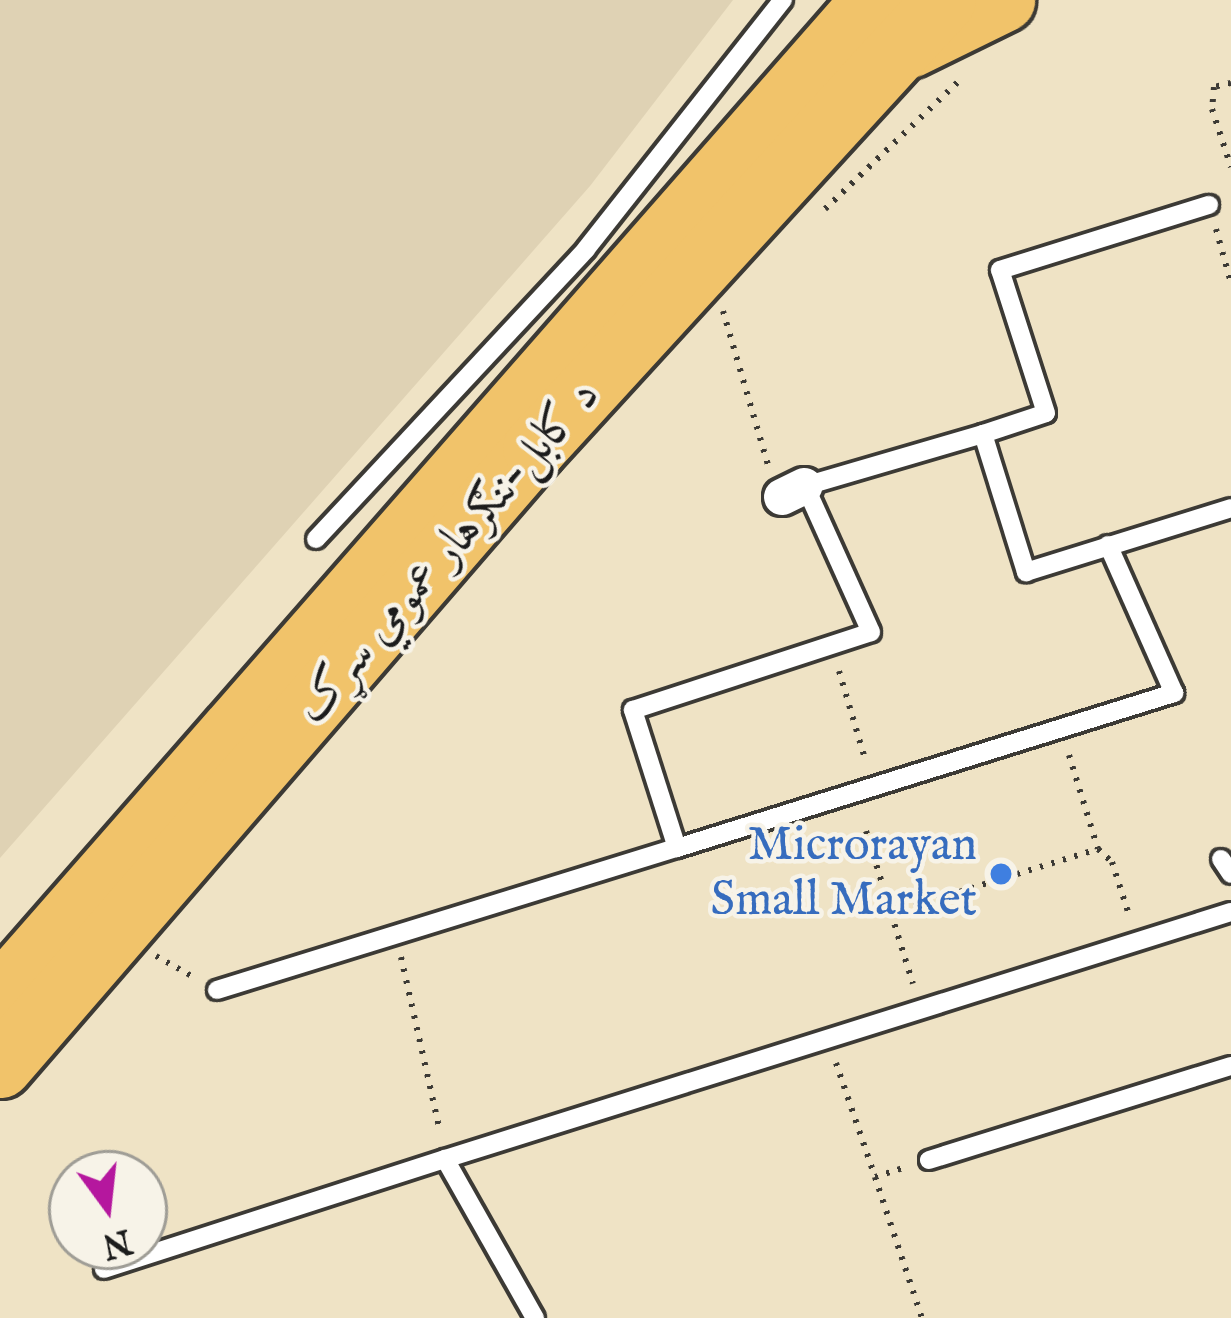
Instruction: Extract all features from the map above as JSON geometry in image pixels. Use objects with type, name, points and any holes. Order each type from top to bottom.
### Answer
[{"type":"highway","points":[[888,13],[1003,0]]},
{"type":"highway","name":"د کابل–ننګرهار عمومي سړک","points":[[0,996],[888,13]]},
{"type":"highway","name":"د کابل–ننګرهار عمومي سړک","points":[[0,1066],[534,448],[888,13]]},
{"type":"lane","points":[[316,539],[586,249],[783,0]]},
{"type":"lane","points":[[677,848],[633,710],[871,632],[793,492],[1046,413],[1000,270],[1210,205]]},
{"type":"lane","points":[[983,434],[1026,572],[1231,508]]},
{"type":"lane","points":[[217,990],[1174,693],[1108,545]]},
{"type":"lane","points":[[168,1248],[1231,912]]},
{"type":"lane","points":[[929,1160],[1231,1066]]},
{"type":"lane","points":[[445,1159],[535,1318]]},
{"type":"path","points":[[1231,83],[1214,87],[1212,110],[1231,167]]},
{"type":"path","points":[[1210,205],[1231,283]]},
{"type":"path","points":[[722,308],[793,492]]},
{"type":"path","points":[[831,645],[873,788]]},
{"type":"path","points":[[1061,729],[1098,849],[1112,862],[1138,941]]},
{"type":"path","points":[[866,831],[922,1009]]},
{"type":"path","points":[[891,913],[1098,849]]},
{"type":"path","points":[[395,933],[445,1159]]},
{"type":"path","points":[[143,948],[217,990]]},
{"type":"path","points":[[829,1040],[922,1318]]},
{"type":"path","points":[[875,1177],[929,1160]]},
{"type":"shaded area","points":[[0,0],[733,0],[590,186],[0,858]]},
{"type":"place","name":"Microrayan Small Market","points":[[1001,874]]}]
